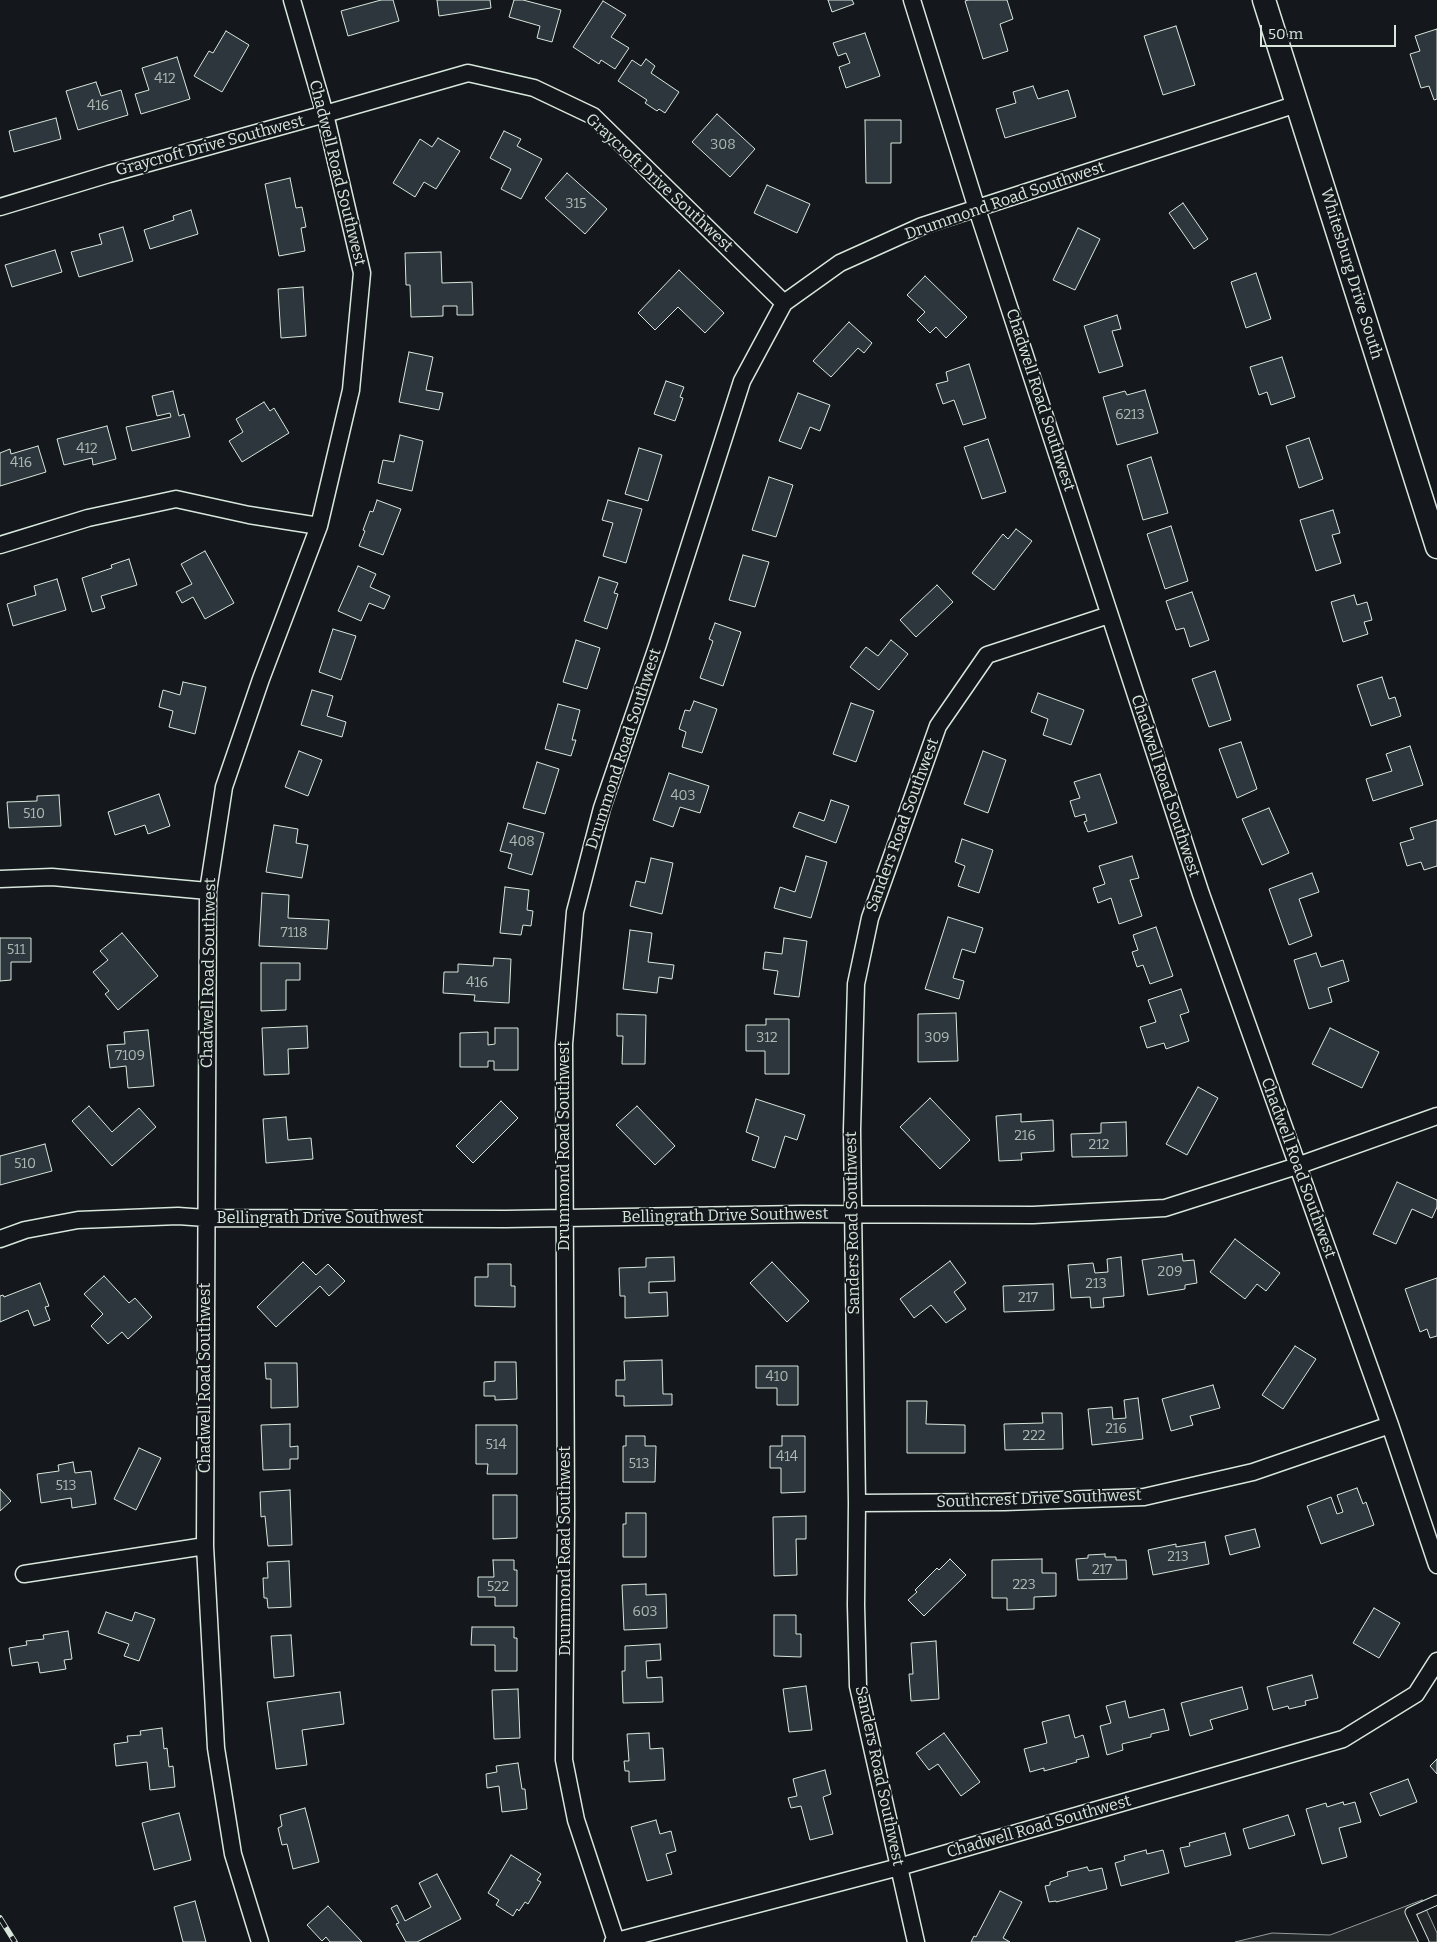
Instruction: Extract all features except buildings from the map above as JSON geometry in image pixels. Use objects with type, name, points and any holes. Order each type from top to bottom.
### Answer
[{"type":"main road","name":"Whitesburg Drive South","points":[[1264,0],[1426,502],[1437,547]]},
{"type":"street","name":"Chadwell Road Southwest","points":[[260,1942],[233,1854],[216,1748],[205,1546],[208,891],[224,787],[261,679],[319,526],[351,390],[362,272],[325,114],[292,0]]},
{"type":"street","name":"Chadwell Road Southwest","points":[[912,0],[977,210],[1200,894],[1390,1425],[1437,1565]]},
{"type":"street","name":"Graycroft Drive Southwest","points":[[0,207],[108,174],[468,73],[534,88],[593,116],[784,303]]},
{"type":"street","name":"Drummond Road Southwest","points":[[614,1942],[576,1820],[564,1760],[566,1514],[564,1044],[575,912],[602,808],[658,644],[742,381],[784,303],[840,263],[922,226],[977,210],[1297,104]]},
{"type":"street","points":[[0,545],[88,518],[176,499],[249,515],[319,526]]},
{"type":"street","name":"Sanders Road Southwest","points":[[916,1942],[858,1686],[852,1130],[856,984],[870,918],[938,726],[986,655],[1109,615]]},
{"type":"street","points":[[0,879],[52,877],[208,891]]},
{"type":"street","name":"Bellingrath Drive Southwest","points":[[0,1239],[25,1230],[78,1220],[178,1216],[206,1218],[564,1218],[853,1214],[1033,1215],[1165,1208],[1298,1166],[1437,1116]]},
{"type":"street","name":"Southcrest Drive Southwest","points":[[857,1503],[1004,1502],[1144,1497],[1253,1472],[1390,1425]]},
{"type":"street","points":[[24,1574],[205,1546]]},
{"type":"street","name":"Chadwell Road Southwest","points":[[614,1942],[899,1867],[1343,1739],[1416,1694],[1437,1661]]},
{"type":"lane","points":[[1424,1942],[1410,1912],[1437,1900]]},
{"type":"shaded area","points":[[1422,1900],[1437,1933],[1437,1942],[1235,1942],[1272,1933],[1330,1935]]},
{"type":"railway","points":[[0,1918],[15,1942]]}]
